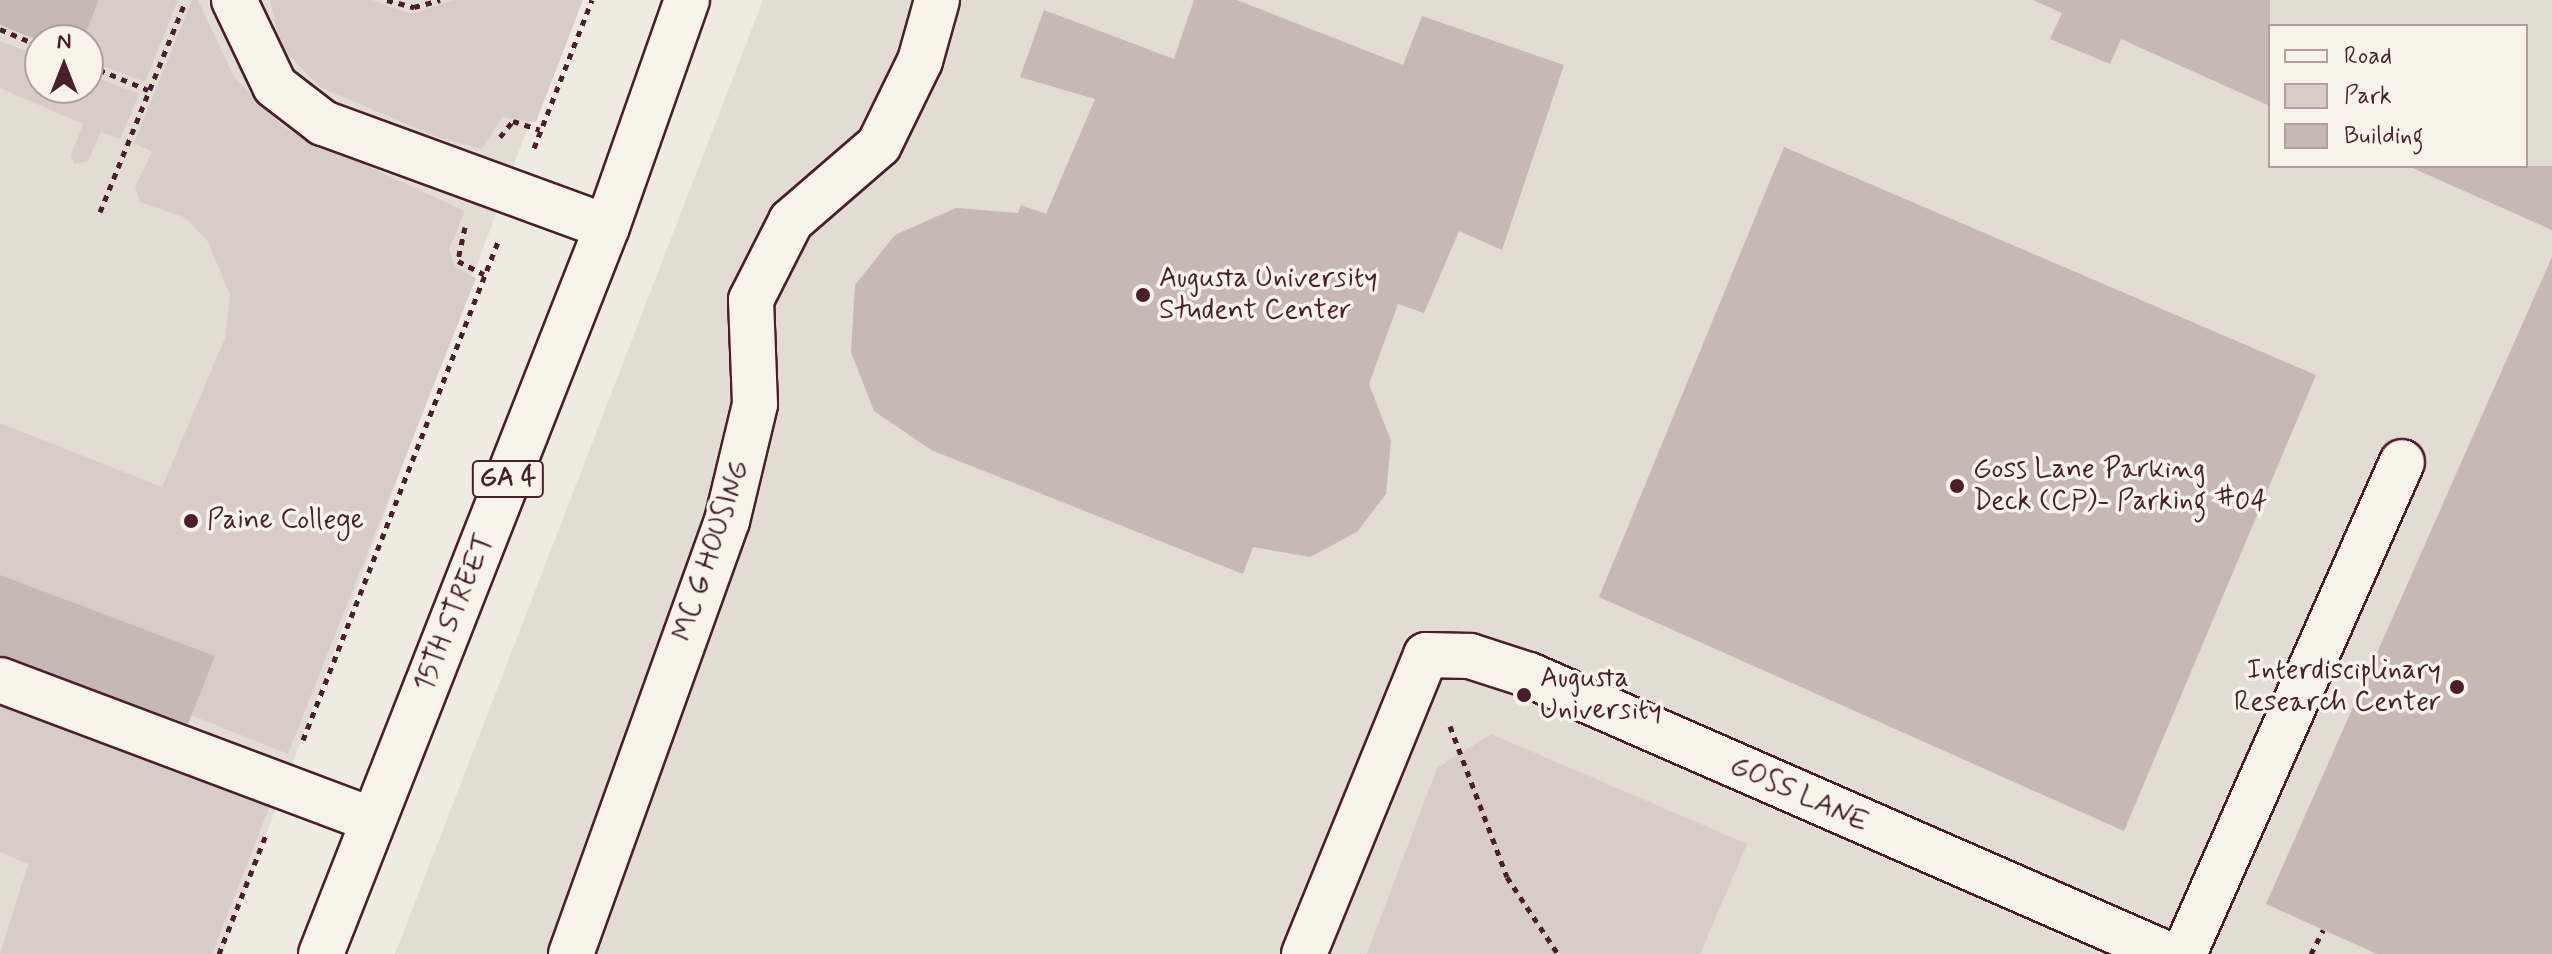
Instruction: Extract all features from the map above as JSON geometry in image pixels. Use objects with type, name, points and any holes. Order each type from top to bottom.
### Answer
[{"type":"street","points":[[234,0],[275,86],[323,123],[607,227]]},
{"type":"street","name":"15TH STREET","points":[[321,954],[607,227],[687,0]]},
{"type":"street","name":"MC G HOUSING","points":[[571,954],[727,521],[755,404],[751,300],[791,221],[879,145],[920,61],[937,0]]},
{"type":"street","points":[[2184,954],[2402,462]]},
{"type":"street","name":"GOSS LANE","points":[[1304,954],[1426,655],[1470,656],[1529,675],[2167,954]]},
{"type":"street","points":[[0,680],[373,820]]},
{"type":"path","points":[[100,212],[185,0]]},
{"type":"path","points":[[387,0],[414,7],[440,0]]},
{"type":"path","points":[[219,954],[592,0]]},
{"type":"path","points":[[0,29],[24,39]]},
{"type":"path","points":[[104,72],[148,90]]},
{"type":"path","points":[[1445,714],[1507,877],[1558,954]]},
{"type":"path","points":[[2311,954],[2323,930]]},
{"type":"shaded area","name":"Paine College","points":[[0,0],[575,0],[222,954],[0,954]]},
{"type":"shaded area","name":"Augusta University","points":[[763,0],[2552,0],[2552,954],[395,954]]},
{"type":"green space","points":[[99,0],[178,0],[145,82],[104,66],[104,24],[89,24]]},
{"type":"green space","points":[[192,0],[198,0],[234,77],[285,128],[465,211],[449,249],[455,267],[476,278],[288,754],[191,715],[214,657],[0,575],[0,423],[162,487],[225,338],[230,295],[208,242],[186,218],[140,202],[135,187],[152,152],[134,143]]},
{"type":"green space","points":[[270,0],[372,0],[411,14],[454,0],[583,0],[536,122],[502,117],[482,149],[437,137],[320,87],[280,46]]},
{"type":"green space","points":[[0,41],[24,50],[24,98],[0,88]]},
{"type":"green space","points":[[104,80],[139,94],[120,139],[101,132],[88,161],[74,164],[71,155],[83,124],[37,104],[104,104]]},
{"type":"green space","points":[[0,692],[274,795],[212,954],[0,954],[28,864],[0,852]]},
{"type":"green space","points":[[1491,734],[1747,844],[1700,954],[1367,954],[1437,768]]},
{"type":"building","points":[[0,0],[99,0],[89,24],[24,24],[24,35],[0,25]]},
{"type":"building","name":"Augusta University Student Center","points":[[1194,0],[1237,0],[1403,65],[1422,16],[1564,65],[1502,250],[1459,231],[1424,313],[1398,304],[1369,384],[1391,441],[1386,494],[1357,532],[1310,557],[1253,547],[1243,574],[931,450],[874,411],[851,352],[855,285],[895,235],[956,208],[1018,213],[1021,205],[1046,214],[1095,99],[1020,77],[1044,10],[1174,59]]},
{"type":"building","points":[[2033,0],[2270,0],[2268,105],[2121,39],[2110,64],[2050,39],[2062,13]]},
{"type":"building","name":"Goss Lane Parking Deck (CP)- Parking #04","points":[[1784,147],[2316,375],[2124,831],[1599,597]]},
{"type":"building","points":[[2552,166],[2552,230],[2412,168]]},
{"type":"building","name":"Interdisciplinary Research Center","points":[[2552,257],[2552,954],[2377,954],[2266,904]]},
{"type":"building","points":[[0,575],[215,656],[188,724],[0,656]]},
{"type":"place","name":"Augusta University Student Center","points":[[1143,295]]},
{"type":"place","name":"Goss Lane Parking Deck (CP)- Parking #04","points":[[1957,486]]},
{"type":"place","name":"Paine College","points":[[191,521]]},
{"type":"place","name":"Interdisciplinary Research Center","points":[[2457,687]]},
{"type":"place","name":"Augusta University","points":[[1524,695]]}]
